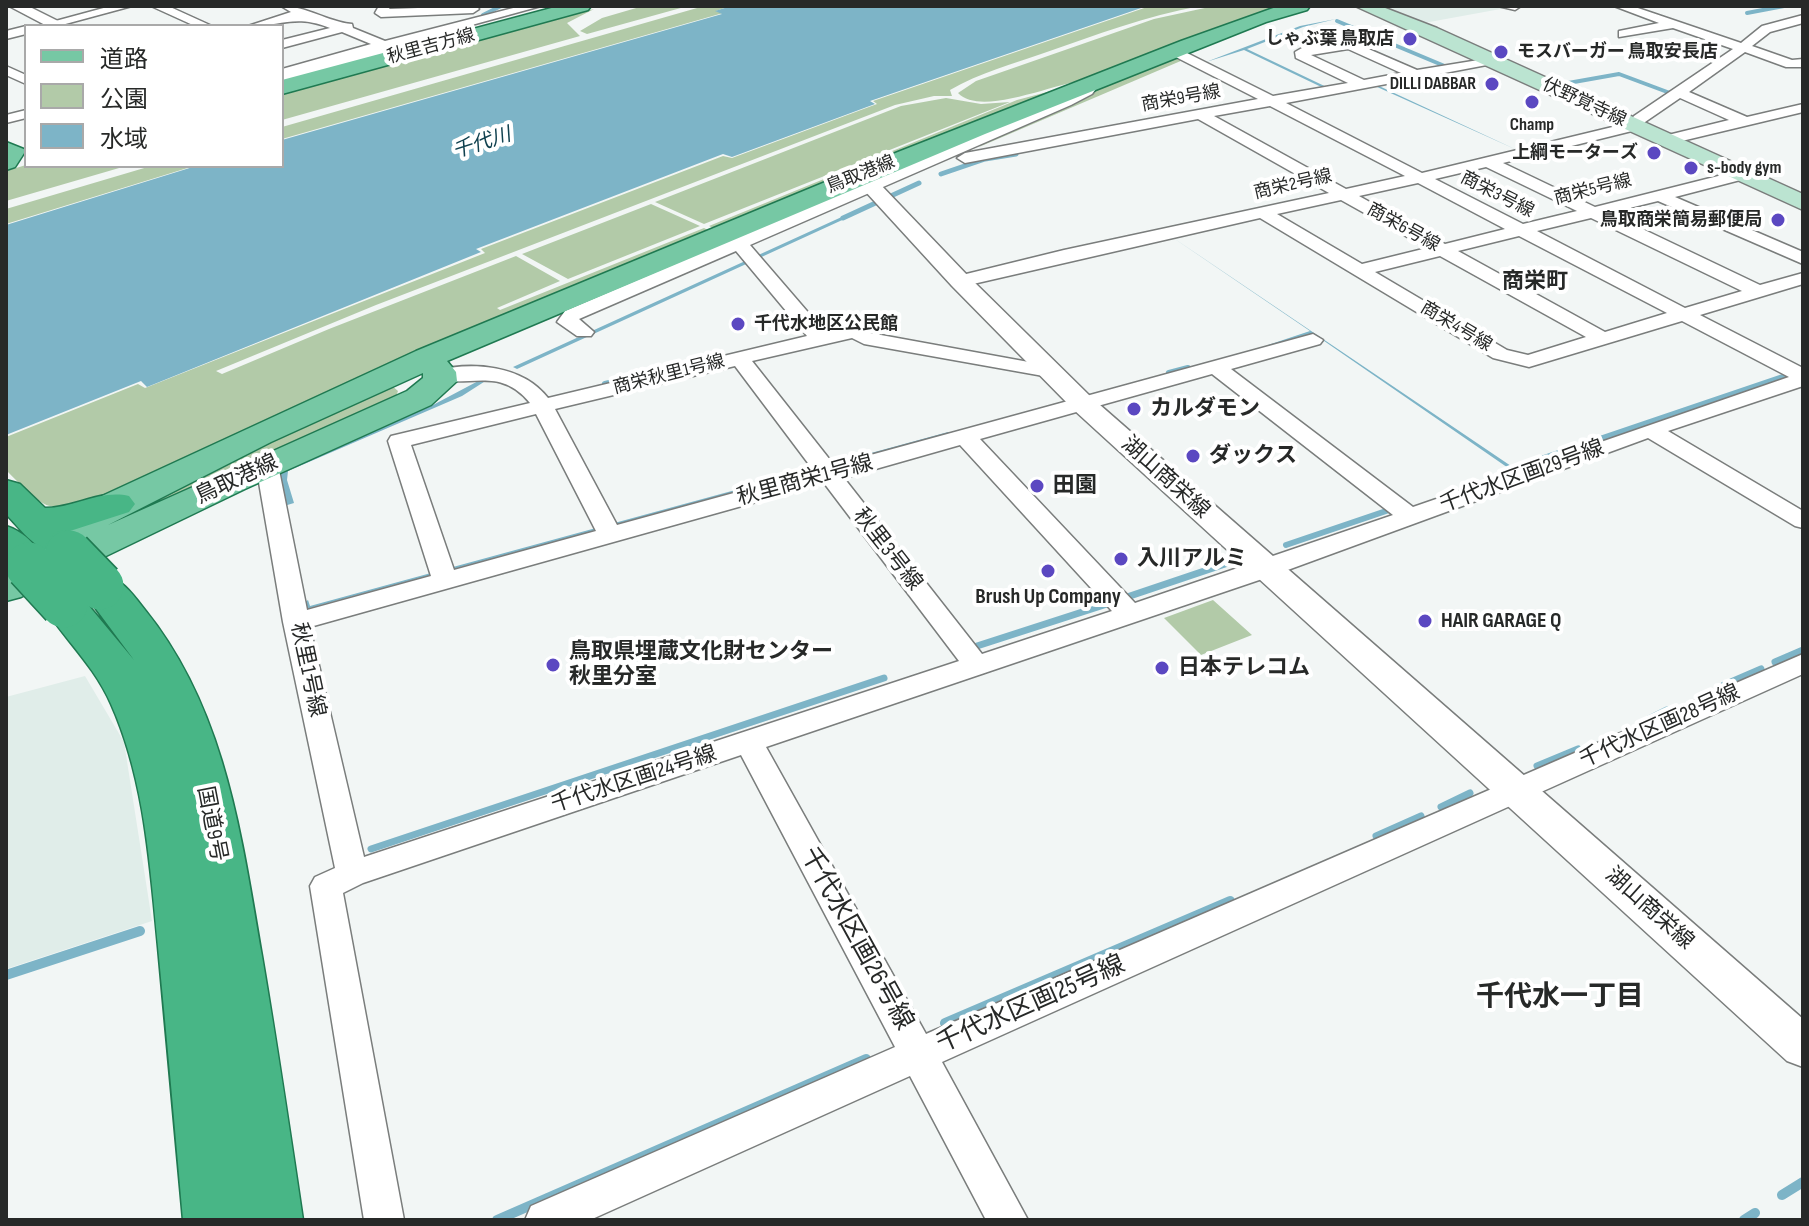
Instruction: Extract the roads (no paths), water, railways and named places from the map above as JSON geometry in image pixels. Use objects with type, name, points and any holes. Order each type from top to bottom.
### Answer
[{"type":"highway","name":"国道9号","points":[[6,492],[38,571],[116,668],[149,739],[170,827],[217,1220]]},
{"type":"highway","points":[[38,571],[46,523],[66,520],[115,504]]},
{"type":"highway","name":"国道9号","points":[[38,571],[131,622],[162,670],[180,706],[196,755],[214,835],[269,1220]]},
{"type":"main road","name":"秋里吉方線","points":[[284,76],[381,47],[560,6]]},
{"type":"main road","name":"秋里吉方線","points":[[284,86],[581,6]]},
{"type":"main road","name":"鳥取港線","points":[[115,504],[273,427],[434,366],[746,223],[1173,50],[1300,6]]},
{"type":"main road","name":"伏野覚寺線","points":[[1364,6],[1492,60],[1803,203]]},
{"type":"main road","points":[[6,144],[15,152],[6,162]]},
{"type":"main road","name":"鳥取港線","points":[[38,571],[412,402],[435,388],[434,366]]},
{"type":"street","points":[[16,6],[51,24]]},
{"type":"street","points":[[57,24],[126,6]]},
{"type":"street","points":[[157,6],[201,24]]},
{"type":"street","points":[[284,43],[371,21],[383,9],[468,11],[480,6]]},
{"type":"street","points":[[260,24],[296,11],[381,47],[534,6]]},
{"type":"street","points":[[1504,6],[1515,6]]},
{"type":"street","points":[[1620,6],[1799,65]]},
{"type":"street","points":[[1635,126],[1639,119],[1766,29],[1803,19]]},
{"type":"street","points":[[1623,34],[1674,24]]},
{"type":"street","points":[[1362,84],[1301,55],[1302,52],[1350,45],[1415,74]]},
{"type":"street","name":"商栄3号線","points":[[1173,50],[1685,313],[1803,377]]},
{"type":"street","name":"商栄9号線","points":[[926,165],[1492,60]]},
{"type":"street","points":[[6,70],[24,82]]},
{"type":"street","points":[[584,332],[567,322],[572,315],[926,165],[1066,102],[1087,91],[1095,81]]},
{"type":"street","points":[[1678,92],[1744,121]]},
{"type":"street","points":[[1665,140],[1803,108]]},
{"type":"street","name":"商栄6号線","points":[[1203,116],[1603,339]]},
{"type":"street","name":"商栄2号線","points":[[960,281],[1105,245],[1420,178],[1635,126]]},
{"type":"street","points":[[1489,162],[1757,291]]},
{"type":"street","name":"商栄5号線","points":[[1361,270],[1742,175]]},
{"type":"street","name":"湖山商栄線","points":[[872,187],[960,281],[1083,404],[1803,1047]]},
{"type":"street","points":[[1658,195],[1803,259]]},
{"type":"street","name":"商栄4号線","points":[[1264,213],[1500,354],[1529,361],[1803,278]]},
{"type":"street","points":[[739,243],[820,339]]},
{"type":"street","name":"商栄秋里1号線","points":[[445,581],[399,441],[856,331],[864,338],[1049,371]]},
{"type":"street","name":"秋里商栄1号線","points":[[296,622],[1313,340]]},
{"type":"street","name":"秋里3号線","points":[[739,358],[977,666]]},
{"type":"street","points":[[434,366],[499,375],[527,387],[543,406],[610,535]]},
{"type":"street","points":[[1215,367],[1411,517]]},
{"type":"street","name":"千代水区画29号線","points":[[1265,569],[1803,377]]},
{"type":"street","points":[[1779,387],[1803,399]]},
{"type":"street","points":[[1650,430],[1803,521]]},
{"type":"street","points":[[965,437],[1129,613]]},
{"type":"street","name":"秋里1号線","points":[[267,465],[296,622],[352,874]]},
{"type":"street","name":"千代水区画24号線","points":[[384,1220],[326,886],[352,874],[1265,569]]},
{"type":"street","name":"千代水区画28号線","points":[[1517,791],[1803,663]]},
{"type":"street","name":"千代水区画26号線","points":[[749,743],[1008,1220]]},
{"type":"street","name":"千代水区画25号線","points":[[545,1220],[1517,791]]},
{"type":"water","name":"千代川","points":[[731,6],[1147,6],[870,101],[875,104],[732,157],[723,154],[476,249],[481,252],[147,387],[141,381],[6,435],[6,225],[190,168],[284,168],[284,139],[722,14],[715,11]]},
{"type":"water","points":[[1336,19],[1303,27],[1247,49],[1337,92],[1434,75],[1379,86],[1517,150],[1375,86],[1336,94],[1244,50],[1206,62],[1300,26]]},
{"type":"water","points":[[846,215],[851,216],[517,369],[513,367]]},
{"type":"water","points":[[1169,235],[1511,466],[1803,367],[1803,373],[1514,472],[1314,334],[1271,347],[1268,345],[1310,331]]},
{"type":"water","points":[[482,379],[487,380],[462,396],[288,471],[287,480],[294,503],[284,506],[276,471],[431,406]]},
{"type":"water","points":[[948,432],[951,434],[306,609],[304,603],[308,600],[310,606]]},
{"type":"waterway","points":[[483,15],[501,6]]},
{"type":"waterway","points":[[1747,13],[1784,6]]},
{"type":"waterway","points":[[1337,21],[1447,67]]},
{"type":"waterway","points":[[1557,85],[1619,74],[1670,93]]},
{"type":"waterway","points":[[941,174],[985,159],[1016,154]]},
{"type":"waterway","points":[[843,218],[919,183]]},
{"type":"waterway","points":[[605,384],[722,356]]},
{"type":"waterway","points":[[1169,373],[1188,368]]},
{"type":"waterway","points":[[1286,545],[1389,510]]},
{"type":"waterway","points":[[1127,597],[1225,564]]},
{"type":"waterway","points":[[977,646],[1107,604]]},
{"type":"waterway","points":[[1775,662],[1803,650]]},
{"type":"waterway","points":[[1724,685],[1761,669]]},
{"type":"waterway","points":[[371,849],[884,678]]},
{"type":"waterway","points":[[1649,719],[1667,710]]},
{"type":"waterway","points":[[1537,766],[1578,749]]},
{"type":"waterway","points":[[1441,807],[1470,793]]},
{"type":"waterway","points":[[1376,836],[1421,816]]},
{"type":"waterway","points":[[945,1023],[1230,901]]},
{"type":"waterway","points":[[6,975],[140,931]]},
{"type":"waterway","points":[[497,1220],[866,1059]]},
{"type":"waterway","points":[[1782,1195],[1803,1182]]},
{"type":"waterway","points":[[1744,1220],[1755,1213]]},
{"type":"place","name":"しゃぶ葉 鳥取店","points":[[1410,39]]},
{"type":"place","name":"モスバーガー 鳥取安長店","points":[[1501,52]]},
{"type":"place","name":"DILLI DABBAR","points":[[1492,84]]},
{"type":"place","name":"Champ","points":[[1532,102]]},
{"type":"place","name":"上綱モーターズ","points":[[1654,153]]},
{"type":"place","name":"s-body gym","points":[[1691,168]]},
{"type":"place","name":"鳥取商栄簡易郵便局","points":[[1778,220]]},
{"type":"place","name":"千代水地区公民館","points":[[738,324]]},
{"type":"place","name":"カルダモン","points":[[1134,409]]},
{"type":"place","name":"ダックス","points":[[1193,456]]},
{"type":"place","name":"田園","points":[[1037,486]]},
{"type":"place","name":"入川アルミ","points":[[1121,559]]},
{"type":"place","name":"Brush Up Company","points":[[1048,571]]},
{"type":"place","name":"HAIR GARAGE Q","points":[[1425,621]]},
{"type":"place","name":"鳥取県埋蔵文化財センター 秋里分室","points":[[553,665]]},
{"type":"place","name":"日本テレコム","points":[[1162,668]]},
{"type":"district","name":"商栄町","points":[[1535,282]]},
{"type":"district","name":"千代水一丁目","points":[[1560,998]]}]
